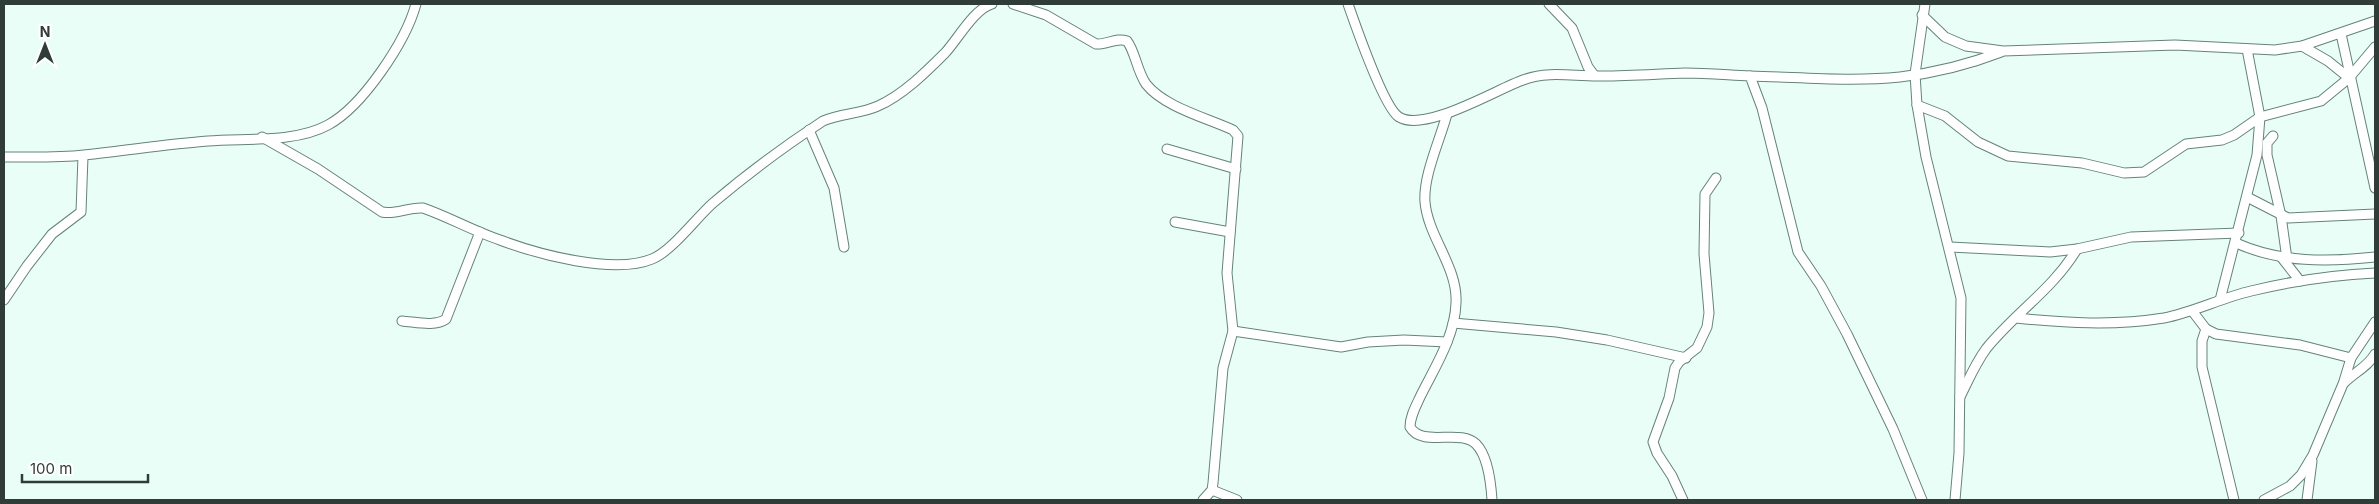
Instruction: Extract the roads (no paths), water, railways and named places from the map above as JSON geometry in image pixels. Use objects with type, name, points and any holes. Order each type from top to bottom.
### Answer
[{"type":"street","points":[[4,157],[83,156],[172,144],[262,137],[288,137],[310,133],[328,125],[346,112],[360,98],[407,30],[416,4]]},
{"type":"street","points":[[262,137],[318,169],[382,212],[390,214],[410,208],[422,208],[521,247],[583,262],[621,264],[652,259],[664,252],[705,210],[736,184],[809,130],[835,116],[878,106],[890,99],[945,52],[979,11],[992,4]]},
{"type":"street","points":[[1013,4],[1046,15],[1096,44],[1114,40],[1127,41],[1141,76],[1154,92],[1184,109],[1233,130],[1238,136],[1227,285],[1233,332],[1223,368],[1212,490],[1203,500]]},
{"type":"street","points":[[1348,4],[1384,93],[1398,117],[1410,121],[1447,114],[1523,80],[1546,73],[1594,75],[1687,73],[1798,79],[1898,77],[1980,60],[2003,51]]},
{"type":"street","points":[[1549,4],[1572,28],[1588,67],[1594,75]]},
{"type":"street","points":[[1925,4],[1915,74],[1917,106],[1926,157],[1950,247],[1961,298],[1959,453],[1955,500]]},
{"type":"street","points":[[1922,15],[1945,37],[1966,46],[2003,51],[2175,45],[2274,50],[2302,46],[2375,22]]},
{"type":"street","points":[[2341,34],[2349,78],[2375,188]]},
{"type":"street","points":[[2302,46],[2328,61],[2349,78]]},
{"type":"street","points":[[1917,106],[1945,116],[1978,142],[2002,154],[2082,163],[2124,173],[2149,170],[2186,144],[2222,140],[2260,117],[2320,101],[2349,78],[2375,47]]},
{"type":"street","points":[[2220,300],[2239,232],[2257,155],[2260,117],[2247,49]]},
{"type":"street","points":[[1750,76],[1762,108],[1798,252],[1821,286],[1847,334],[1893,429],[1922,500]]},
{"type":"street","points":[[1447,114],[1426,186],[1425,202],[1432,229],[1455,286],[1456,304],[1447,342],[1413,412],[1410,427],[1413,432],[1421,436],[1465,439],[1477,445],[1484,461],[1492,500]]},
{"type":"street","points":[[809,130],[834,188],[844,247]]},
{"type":"street","points":[[2273,136],[2267,143],[2267,155],[2281,216],[2285,258],[2300,281]]},
{"type":"street","points":[[1167,149],[1236,170]]},
{"type":"street","points":[[4,300],[52,234],[81,212],[83,156]]},
{"type":"street","points":[[1683,500],[1672,476],[1657,453],[1653,442],[1669,398],[1675,368],[1702,341],[1707,328],[1709,313],[1704,254],[1705,194],[1716,178]]},
{"type":"street","points":[[2247,197],[2288,218],[2375,214]]},
{"type":"street","points":[[1175,222],[1230,232]]},
{"type":"street","points":[[402,321],[431,323],[442,322],[446,319],[480,232]]},
{"type":"street","points":[[1950,247],[2050,252],[2077,249],[2131,237],[2239,232]]},
{"type":"street","points":[[2236,243],[2251,250],[2285,258],[2312,260],[2375,257]]},
{"type":"street","points":[[1959,399],[1983,355],[2016,318],[2065,269],[2077,249]]},
{"type":"street","points":[[2016,318],[2102,324],[2163,318],[2193,312],[2220,300],[2251,291],[2300,281],[2375,272]]},
{"type":"street","points":[[2193,312],[2206,329],[2216,334],[2300,345],[2351,358]]},
{"type":"street","points":[[2264,500],[2297,481],[2313,455],[2343,384],[2351,358],[2375,322]]},
{"type":"street","points":[[1453,323],[1556,332],[1642,347],[1686,358]]},
{"type":"street","points":[[2206,329],[2202,341],[2202,367],[2234,500]]},
{"type":"street","points":[[1233,332],[1341,347],[1368,342],[1404,340],[1447,342]]},
{"type":"street","points":[[2343,384],[2349,377],[2374,360]]},
{"type":"street","points":[[2307,500],[2313,455]]},
{"type":"street","points":[[1212,490],[1238,500]]}]
